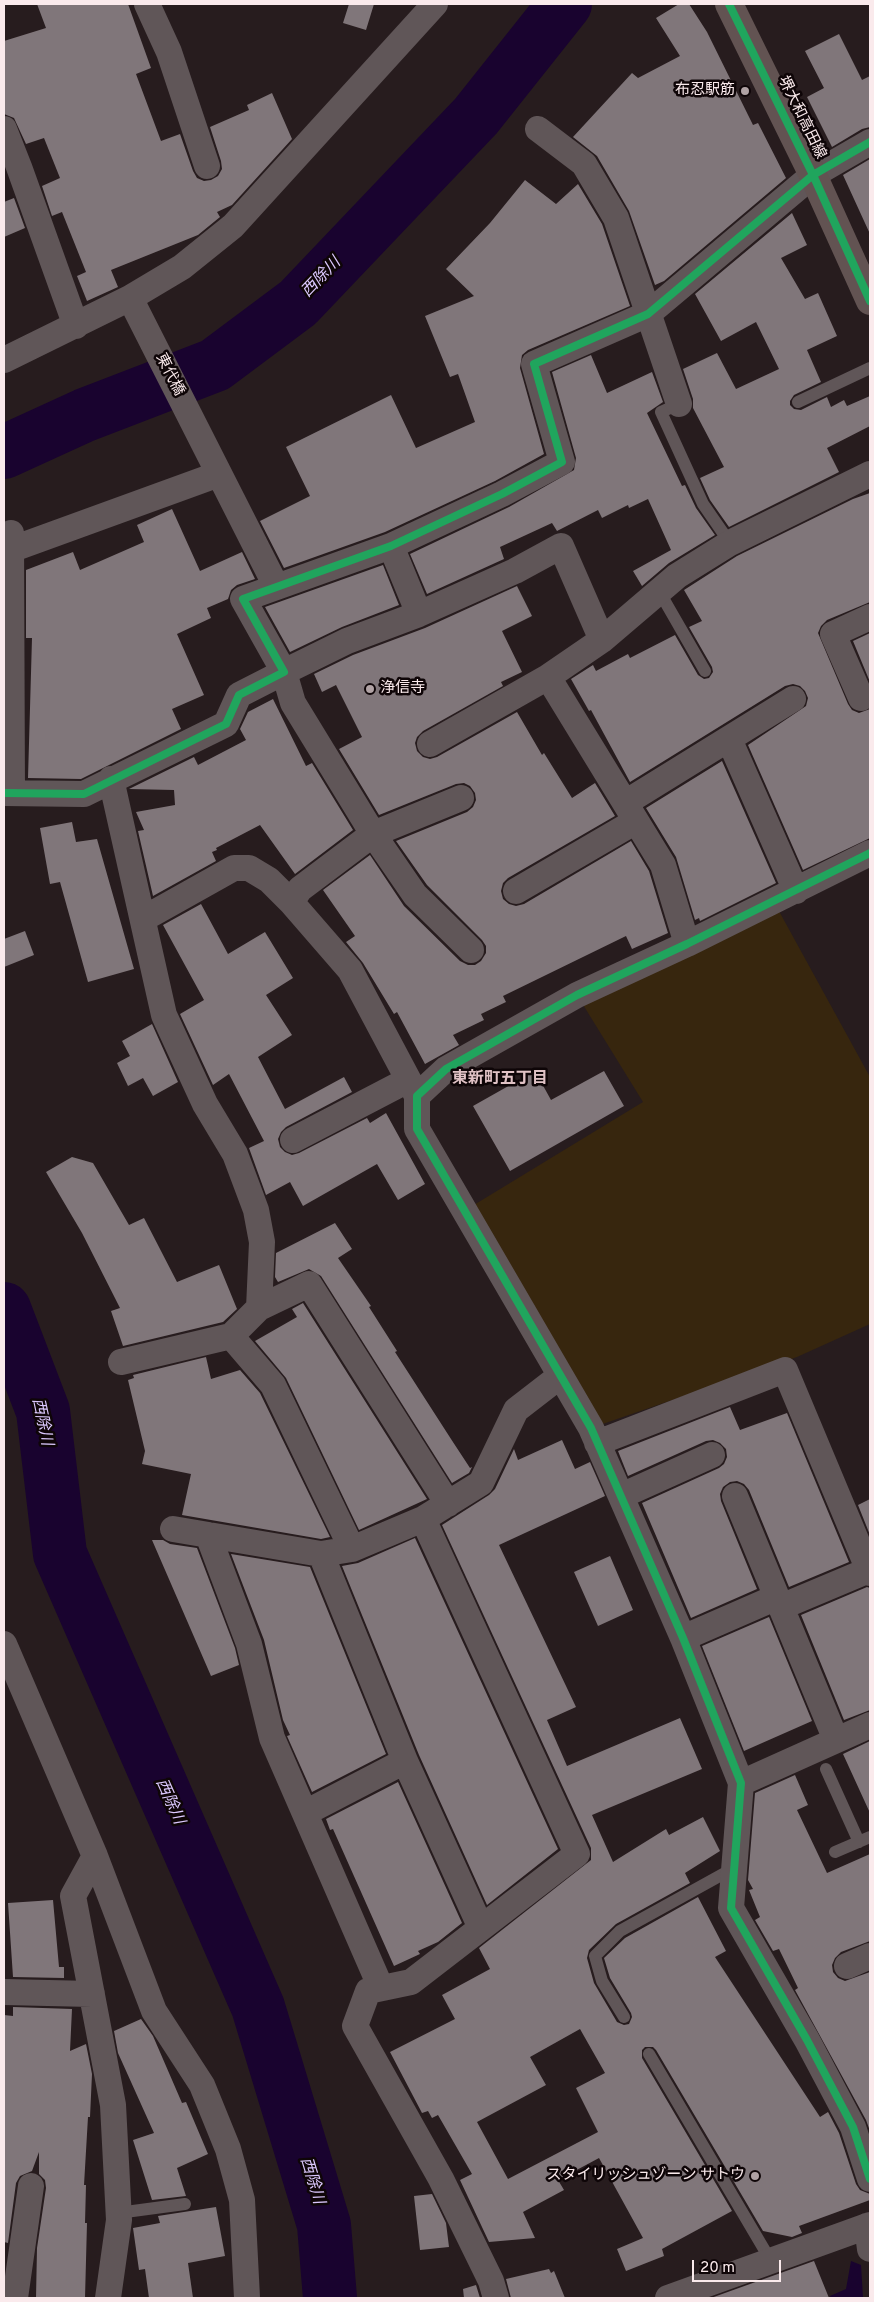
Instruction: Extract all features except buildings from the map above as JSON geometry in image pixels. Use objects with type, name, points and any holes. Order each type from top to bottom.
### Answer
[{"type":"main road","name":"堺大和高田線","points":[[729,4],[813,175],[870,301]]},
{"type":"street","points":[[147,4],[169,52],[207,166]]},
{"type":"street","points":[[4,360],[131,299],[182,267],[232,226],[435,4]]},
{"type":"street","points":[[4,129],[76,326]]},
{"type":"street","points":[[538,129],[584,164],[616,218],[679,404]]},
{"type":"street","points":[[471,950],[415,895],[373,834],[292,702],[284,672],[242,599],[391,546],[502,494],[562,462],[534,364],[648,314],[813,175],[870,142]]},
{"type":"street","name":"東代橋","points":[[131,299],[276,586]]},
{"type":"street","points":[[219,474],[10,542],[8,793],[84,794],[111,779],[226,724],[238,695],[347,641],[419,614],[515,572],[561,546],[602,640]]},
{"type":"street","points":[[430,744],[548,677],[602,640],[676,576],[730,542],[870,474]]},
{"type":"street","points":[[391,546],[419,614]]},
{"type":"street","points":[[861,698],[833,634],[870,617]]},
{"type":"street","points":[[548,677],[663,865],[687,944]]},
{"type":"street","points":[[516,891],[631,812],[729,739],[794,699]]},
{"type":"street","points":[[729,739],[796,891]]},
{"type":"street","points":[[111,779],[164,1015],[205,1104],[235,1154],[256,1210],[262,1242],[259,1308]]},
{"type":"street","points":[[290,902],[300,889],[373,834],[461,798]]},
{"type":"street","points":[[293,1140],[412,1088],[569,1000],[796,891],[870,853]]},
{"type":"street","points":[[143,919],[234,868],[248,868],[268,880],[350,970],[412,1088],[418,1129],[591,1428],[683,1638],[740,1783],[731,1908],[807,2040],[853,2127],[870,2179]]},
{"type":"street","points":[[121,1362],[231,1336],[259,1308],[309,1284],[448,1504]]},
{"type":"street","points":[[231,1336],[273,1385],[352,1548]]},
{"type":"street","points":[[597,1444],[785,1370],[870,1572],[779,1602],[683,1638]]},
{"type":"street","points":[[173,1529],[321,1554],[352,1548],[423,1520],[481,1483],[516,1410],[560,1376]]},
{"type":"street","points":[[621,1496],[712,1455]]},
{"type":"street","points":[[735,1496],[836,1740]]},
{"type":"street","points":[[423,1520],[577,1854],[411,1982],[368,1991],[355,2026],[442,2179],[491,2281],[496,2298]]},
{"type":"street","points":[[208,1535],[249,1644],[272,1738],[381,1988]]},
{"type":"street","points":[[321,1554],[405,1761],[481,1928]]},
{"type":"street","points":[[4,1644],[95,1856],[154,2011],[202,2085],[228,2149],[242,2200],[247,2298]]},
{"type":"street","points":[[740,1783],[870,1725]]},
{"type":"street","points":[[305,1813],[405,1761]]},
{"type":"street","points":[[95,1856],[73,1896],[113,2106],[118,2213],[108,2298]]},
{"type":"street","points":[[4,1992],[92,1994]]},
{"type":"street","points":[[15,2298],[31,2186]]},
{"type":"street","points":[[668,2298],[771,2261],[869,2233]]},
{"type":"lane","points":[[798,402],[870,368]]},
{"type":"lane","points":[[679,404],[661,412],[703,504],[730,542]]},
{"type":"lane","points":[[659,591],[705,671]]},
{"type":"lane","points":[[826,1769],[864,1839],[835,1852]]},
{"type":"lane","points":[[624,2017],[602,1981],[595,1956],[620,1931],[734,1868]]},
{"type":"lane","points":[[649,2054],[771,2261]]},
{"type":"lane","points":[[118,2213],[185,2204]]},
{"type":"shaded area","points":[[774,902],[870,1077],[870,1324],[797,1357],[591,1428],[464,1211],[643,1102],[577,995]]},
{"type":"shaded area","points":[[851,2261],[861,2265],[863,2298],[831,2298],[830,2296],[846,2289]]},
{"type":"waterway","name":"西除川","points":[[4,452],[85,415],[215,365],[298,303],[476,116],[565,4]]},
{"type":"waterway","name":"西除川","points":[[4,1309],[43,1411],[60,1554],[258,2007],[324,2225],[330,2298]]},
{"type":"cycle path","points":[[729,4],[813,175],[870,301]]},
{"type":"cycle path","points":[[4,793],[84,794],[226,724],[239,695],[284,672],[243,599],[391,546],[502,494],[562,462],[534,364],[648,314],[813,175],[870,142]]},
{"type":"cycle path","points":[[870,853],[687,944],[577,995],[446,1069],[417,1096],[417,1129],[591,1428],[683,1638],[741,1783],[731,1908],[807,2040],[853,2127],[870,2179]]},
{"type":"place","name":"布忍駅筋","points":[[745,91]]},
{"type":"place","name":"浄信寺","points":[[370,689]]},
{"type":"place","name":"スタイリッシュゾーン サトウ","points":[[755,2176]]},
{"type":"district","name":"東新町五丁目","points":[[500,1080]]}]
